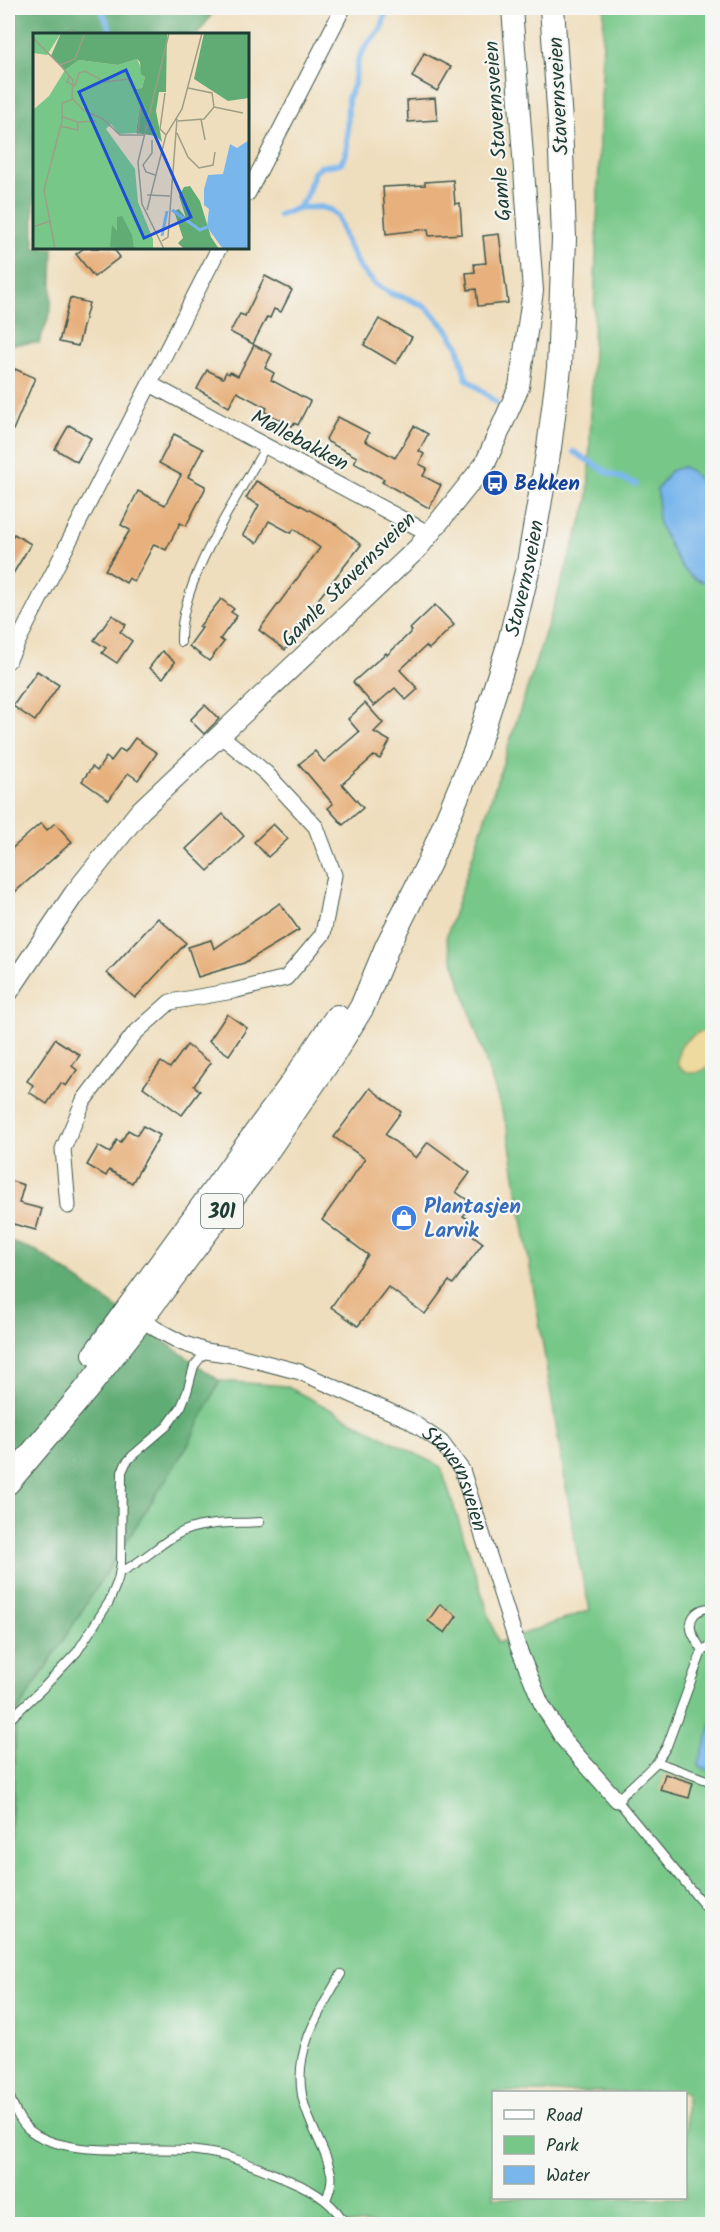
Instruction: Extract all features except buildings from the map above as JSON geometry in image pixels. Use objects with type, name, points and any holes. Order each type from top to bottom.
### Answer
[{"type":"main road","name":"Stavernsveien","points":[[8,1482],[73,1384],[261,1160],[332,1056],[362,1007],[387,947],[429,863],[476,750],[510,642],[529,563],[541,503],[559,368],[564,239],[561,122],[552,8]]},
{"type":"street","points":[[249,191],[343,8]]},
{"type":"street","name":"Gamle Stavernsveien","points":[[8,992],[74,894],[140,811],[418,549],[485,464],[519,387],[533,291],[512,8]]},
{"type":"street","points":[[8,661],[218,249]]},
{"type":"street","name":"Møllebakken","points":[[150,384],[430,534]]},
{"type":"street","points":[[68,1206],[63,1149],[84,1100],[135,1034],[170,1002],[233,991],[285,978],[323,934],[334,875],[316,827],[266,773],[220,735]]},
{"type":"street","name":"Stavernsveien","points":[[134,1313],[182,1343],[206,1351],[239,1356],[300,1372],[409,1420],[441,1442],[462,1470],[518,1647],[541,1703],[563,1739],[616,1800]]},
{"type":"lane","points":[[181,642],[180,629],[188,594],[224,521],[266,446]]},
{"type":"lane","points":[[8,1721],[44,1688],[77,1652],[109,1602],[120,1572],[122,1472],[132,1455],[167,1426],[181,1407],[194,1366],[206,1351]]},
{"type":"lane","points":[[120,1572],[134,1566],[179,1533],[198,1527],[260,1522]]},
{"type":"lane","points":[[702,1651],[691,1629],[691,1623],[698,1611],[703,1608],[712,1608]]},
{"type":"lane","points":[[712,1645],[702,1651],[667,1746],[657,1762],[616,1800],[712,1915]]},
{"type":"lane","points":[[657,1762],[712,1782]]},
{"type":"lane","points":[[326,2200],[331,2174],[307,2115],[302,2094],[301,2074],[303,2054],[314,2021],[341,1974]]},
{"type":"lane","points":[[8,2092],[16,2114],[27,2128],[41,2138],[83,2148],[194,2150],[219,2154],[297,2184],[326,2200],[345,2224]]},
{"type":"green space","points":[[8,8],[216,8],[199,33],[86,33],[74,24],[60,33],[33,33],[33,249],[53,249],[51,311],[39,343],[8,344]]},
{"type":"green space","points":[[604,8],[712,8],[712,2224],[8,2224],[8,1896],[16,1714],[189,1443],[220,1381],[286,1386],[441,1467],[498,1643],[590,1610],[577,1553],[507,1127],[446,938],[588,501]]},
{"type":"green space","points":[[8,1241],[37,1251],[220,1381],[189,1443],[16,1714],[8,1896]]},
{"type":"sand","points":[[700,1032],[707,1033],[712,1038],[712,1058],[707,1068],[702,1071],[687,1072],[678,1065],[678,1054],[690,1037]]},
{"type":"water","points":[[683,467],[698,479],[704,505],[712,517],[712,582],[696,579],[684,569],[674,555],[659,521],[657,490],[670,471]]},
{"type":"water","points":[[712,1722],[712,1771],[698,1766]]},
{"type":"waterway","points":[[101,8],[112,33]]},
{"type":"waterway","points":[[279,215],[298,208],[306,197],[314,173],[320,167],[341,163],[346,154],[348,98],[354,84],[358,60],[365,47],[382,28],[386,8]]},
{"type":"waterway","points":[[298,208],[320,207],[331,210],[338,217],[345,239],[360,268],[375,284],[392,294],[426,307],[447,329],[458,346],[466,378],[496,402]]},
{"type":"waterway","points":[[574,452],[609,473],[636,484]]},
{"type":"place","name":"Bekken","points":[[495,483]]},
{"type":"place","name":"Plantasjen Larvik","points":[[404,1218]]}]
